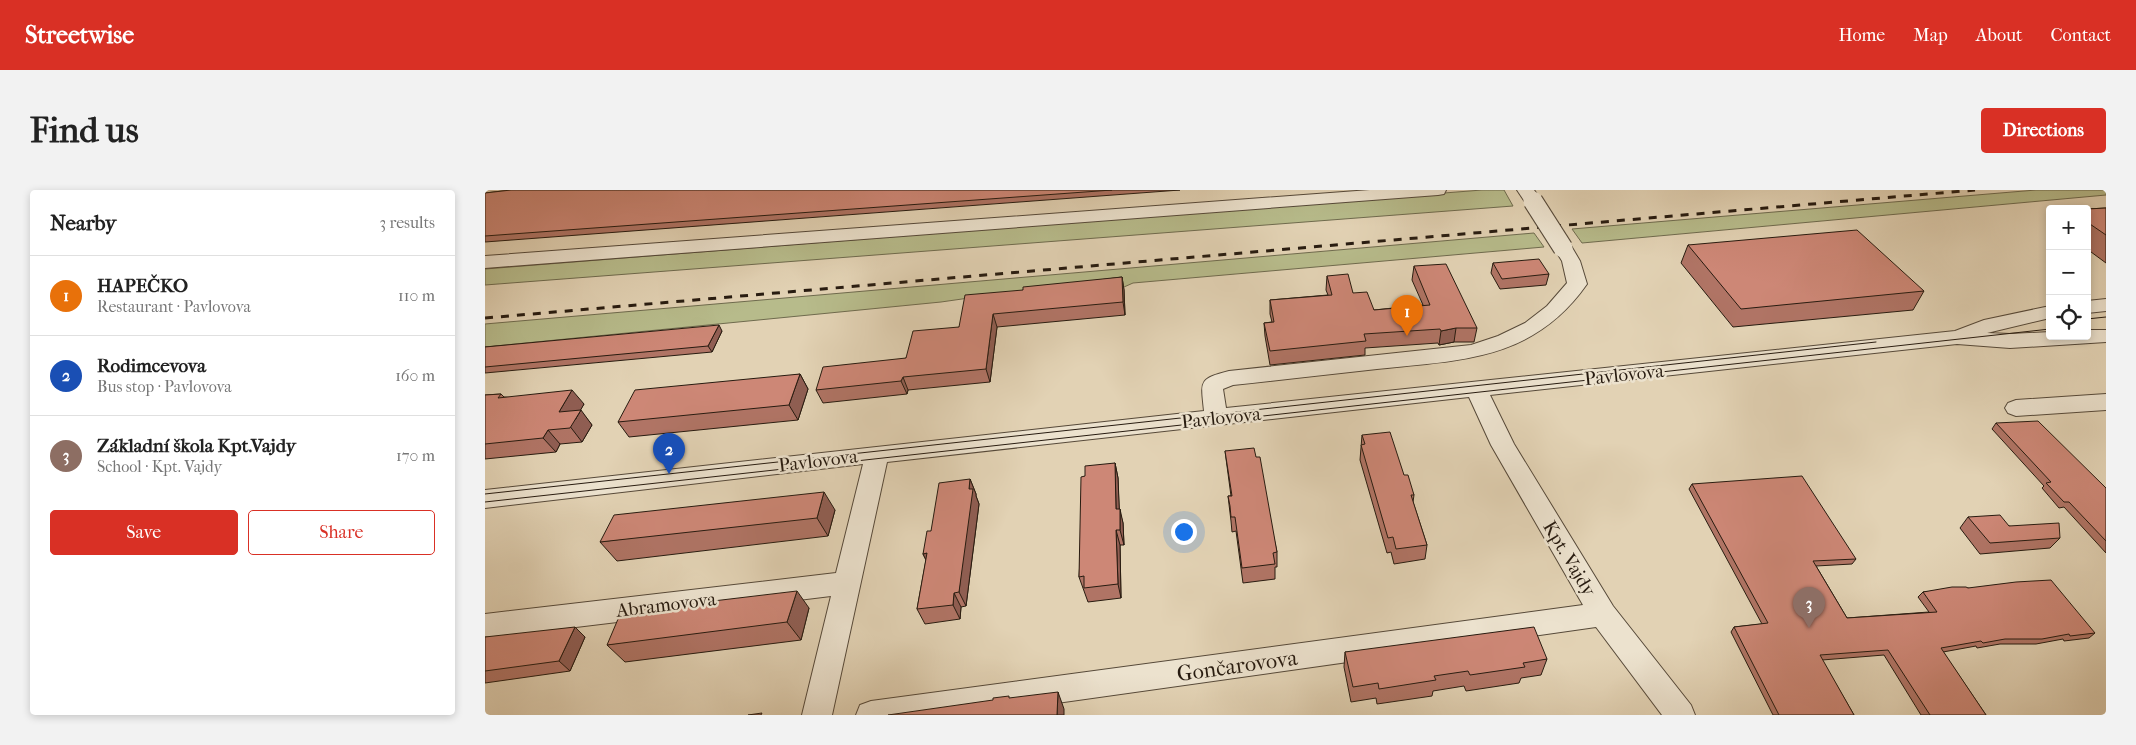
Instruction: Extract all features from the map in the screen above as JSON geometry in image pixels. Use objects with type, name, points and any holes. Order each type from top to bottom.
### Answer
[{"type":"street","points":[[485,262],[1438,190]]},
{"type":"street","points":[[1216,418],[1212,385],[1229,378],[1473,352],[1507,342],[1539,325],[1561,305],[1577,284],[1571,261],[1529,196]]},
{"type":"street","points":[[2091,307],[2106,305]]},
{"type":"street","name":"Pavlovova","points":[[1957,337],[1991,324],[2046,313]]},
{"type":"street","name":"Pavlovova","points":[[485,499],[877,454],[1957,337],[2009,341],[2106,336]]},
{"type":"street","name":"Kpt. Vajdy","points":[[1477,390],[1503,445],[1603,614],[1680,715]]},
{"type":"street","points":[[2016,408],[2106,402]]},
{"type":"street","points":[[817,715],[877,454]]},
{"type":"street","name":"Abramovova","points":[[485,626],[848,583]]},
{"type":"street","name":"Gončarovova","points":[[871,715],[1603,614]]},
{"type":"green space","points":[[1482,190],[1504,190],[1513,206],[485,285],[485,269]]},
{"type":"green space","points":[[2036,190],[2106,190],[2106,195],[1582,243],[1572,229]]},
{"type":"green space","points":[[1534,233],[1544,247],[1133,283],[1115,291],[969,298],[485,347],[485,324]]},
{"type":"building","points":[[511,190],[1112,190],[485,236],[485,193]]},
{"type":"building","points":[[2106,208],[2106,235],[2091,225],[2091,209]]},
{"type":"building","points":[[1857,230],[1924,291],[1741,309],[1688,245]]},
{"type":"building","points":[[1539,259],[1549,274],[1502,279],[1493,263]]},
{"type":"building","points":[[1446,264],[1477,328],[1364,334],[1366,341],[1270,351],[1264,323],[1274,322],[1270,300],[1332,295],[1327,276],[1348,274],[1353,293],[1367,292],[1374,310],[1430,305],[1414,266]]},
{"type":"building","points":[[1122,277],[1123,302],[993,314],[986,369],[903,377],[901,381],[816,390],[823,367],[906,358],[913,331],[959,327],[965,295],[1023,290],[1023,287]]},
{"type":"building","points":[[719,325],[708,346],[485,367],[485,347]]},
{"type":"building","points":[[800,374],[789,405],[618,422],[635,390]]},
{"type":"building","points":[[572,390],[559,412],[581,410],[570,428],[548,430],[543,438],[485,444],[485,395],[501,394],[498,398]]},
{"type":"building","points":[[2038,421],[2106,488],[2106,541],[2069,502],[2064,502],[2046,483],[2051,482],[1996,423]]},
{"type":"building","points":[[1390,432],[1404,475],[1408,475],[1414,495],[1411,495],[1427,545],[1396,549],[1393,537],[1388,538],[1361,445],[1365,444],[1362,435]]},
{"type":"building","points":[[1254,448],[1256,457],[1260,457],[1277,552],[1273,553],[1275,564],[1242,568],[1235,517],[1231,517],[1228,496],[1232,496],[1225,451]]},
{"type":"building","points":[[1115,463],[1116,509],[1120,509],[1120,530],[1116,530],[1118,584],[1084,588],[1084,576],[1079,577],[1081,477],[1085,476],[1085,466]]},
{"type":"building","points":[[1802,476],[1856,559],[1813,561],[1847,618],[1937,612],[1923,592],[1952,587],[1968,588],[2051,580],[2095,633],[2070,636],[2069,634],[2042,639],[2005,639],[1983,643],[1981,641],[1941,648],[1986,715],[1930,715],[1888,650],[1820,655],[1854,715],[1779,715],[1734,627],[1768,623],[1692,484]]},
{"type":"building","points":[[970,479],[969,489],[973,489],[959,592],[954,593],[953,605],[917,609],[927,553],[923,554],[927,531],[931,531],[939,483]]},
{"type":"building","points":[[824,492],[817,518],[600,542],[614,515]]},
{"type":"building","points":[[2000,515],[2009,526],[2059,523],[2060,538],[1990,543],[1968,517]]},
{"type":"building","points":[[797,591],[787,622],[607,645],[621,612]]},
{"type":"building","points":[[575,627],[559,661],[485,671],[485,637]]},
{"type":"building","points":[[1534,627],[1547,659],[1523,663],[1525,667],[1470,675],[1468,671],[1434,676],[1436,680],[1379,689],[1378,683],[1353,687],[1345,652]]},
{"type":"building","points":[[1058,692],[1057,715],[888,715],[993,700],[993,698]]},
{"type":"tram line","points":[[2091,319],[2106,317]]},
{"type":"tram line","points":[[485,502],[2046,329]]},
{"type":"tram line","points":[[485,494],[1876,342]]},
{"type":"railway","points":[[485,318],[1975,190]]},
{"type":"place","name":"HAPEČKO","points":[[1407,336]]},
{"type":"place","name":"Rodimcevova","points":[[669,474]]},
{"type":"place","name":"Základní škola Kpt.Vajdy","points":[[1809,628]]}]
